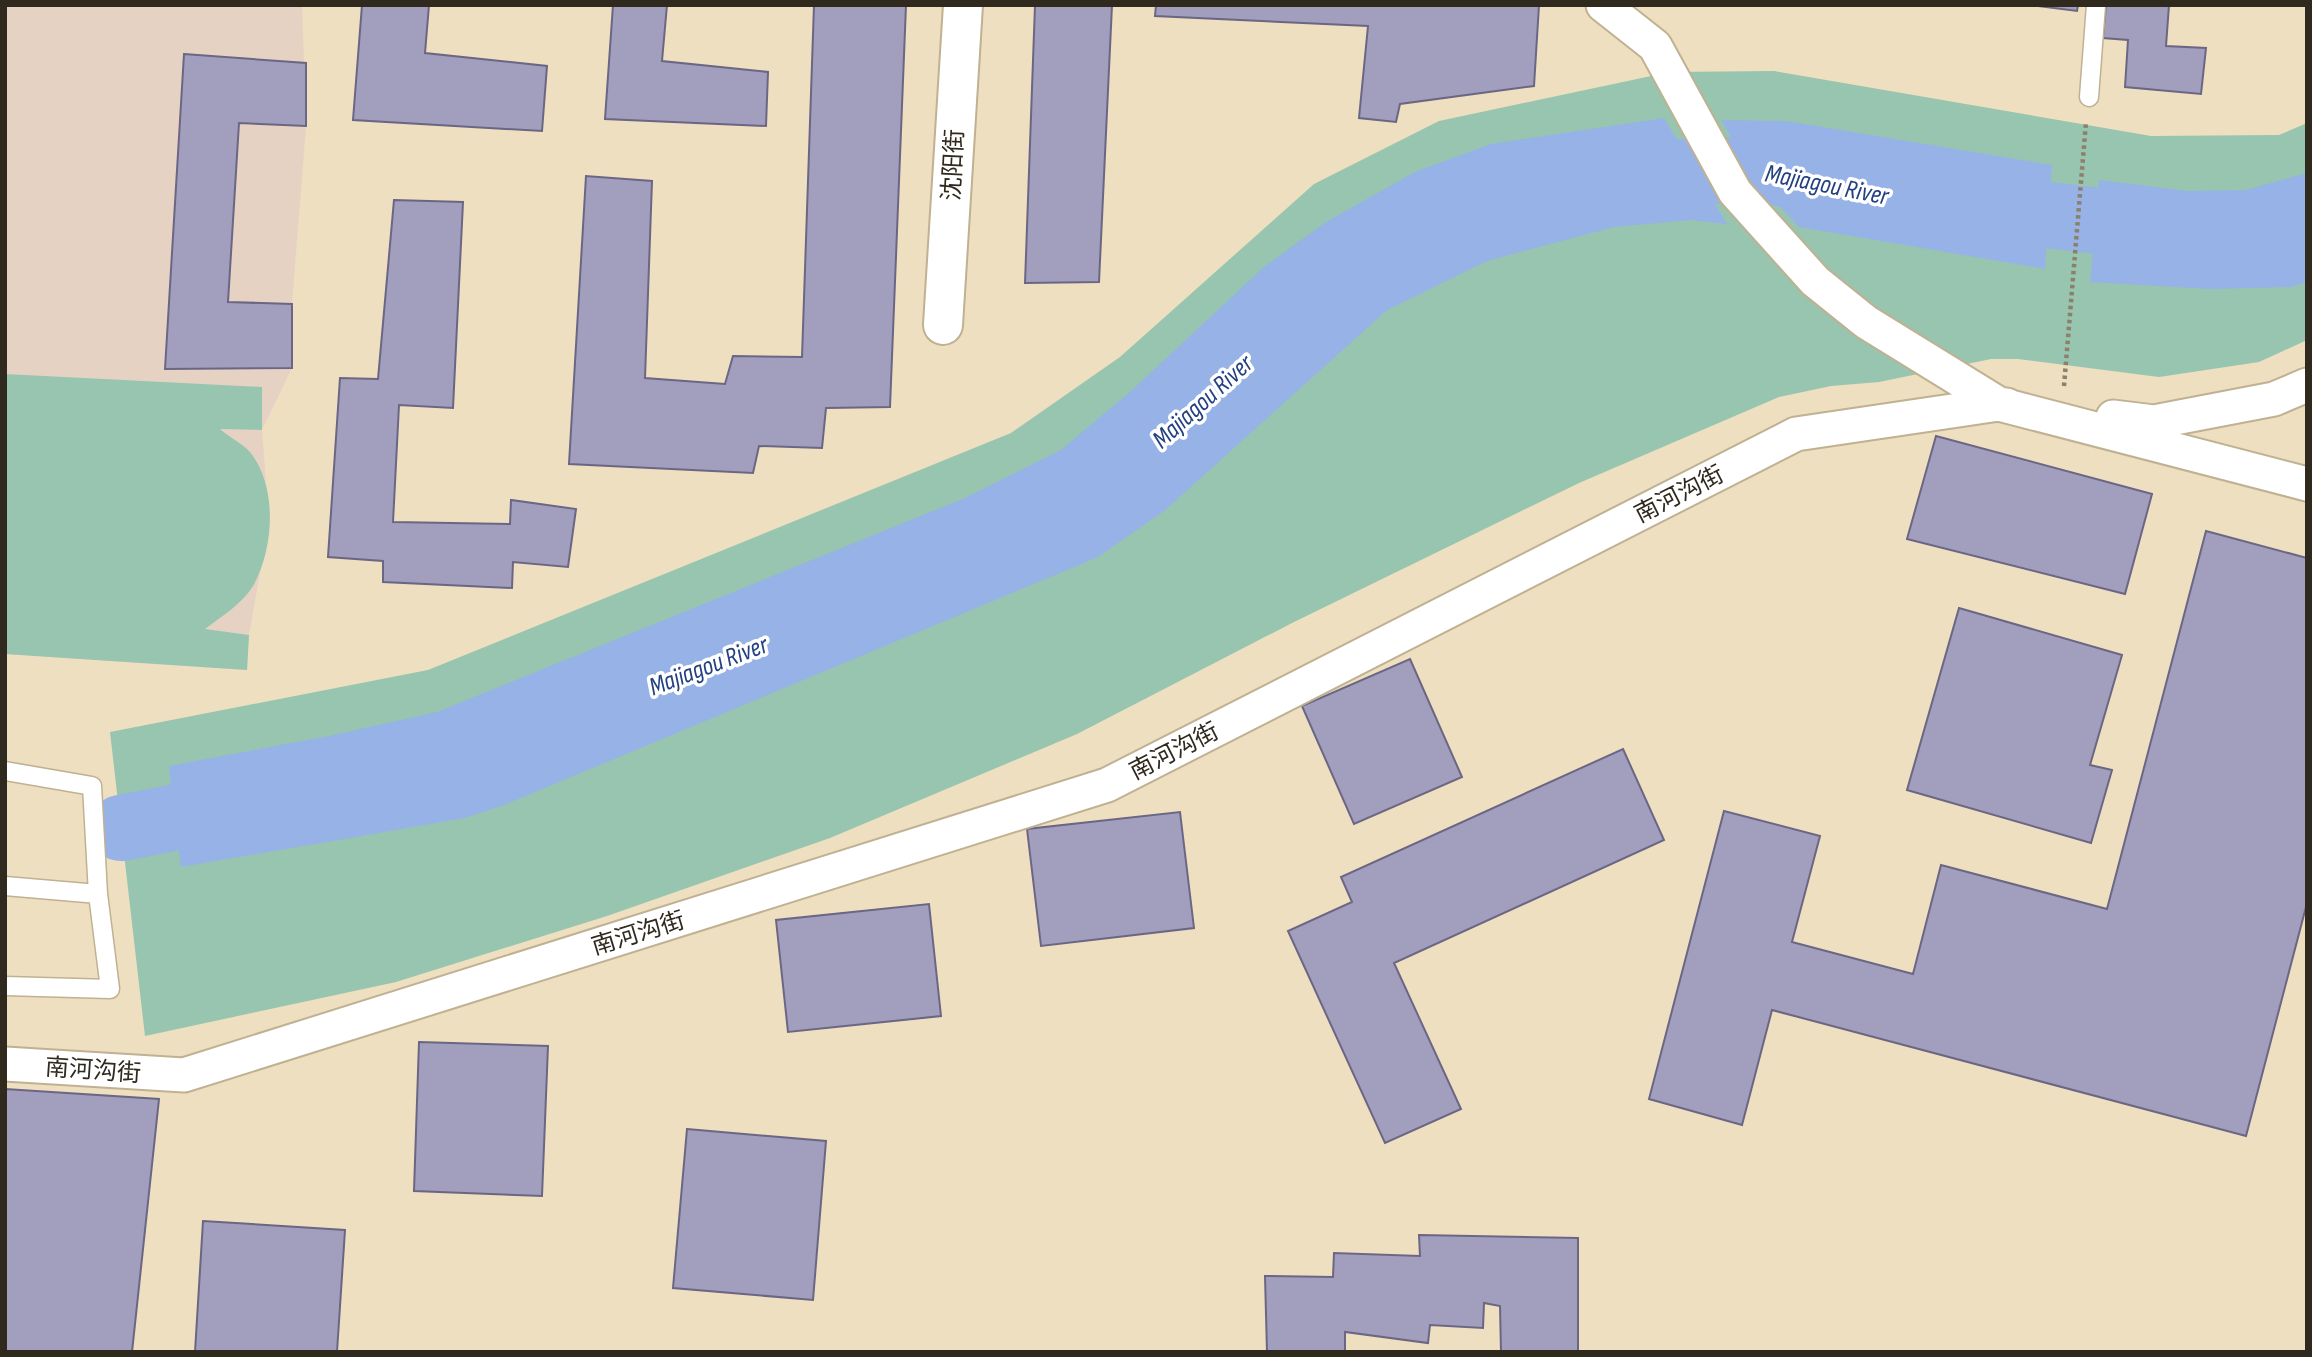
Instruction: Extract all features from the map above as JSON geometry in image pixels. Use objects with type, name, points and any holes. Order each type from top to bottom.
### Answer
[{"type":"street","name":"沈阳街","points":[[943,325],[962,5]]},
{"type":"street","points":[[1603,5],[1655,46],[1735,192],[1815,281],[1867,322],[1999,404],[2154,422],[2274,399],[2307,385]]},
{"type":"street","name":"南河沟街","points":[[5,1064],[184,1075],[1107,785],[1796,434],[1999,404],[2307,484]]},
{"type":"lane","points":[[2088,97],[2096,5]]},
{"type":"lane","points":[[5,771],[92,786],[98,894],[110,989],[5,986]]},
{"type":"lane","points":[[5,887],[98,894]]},
{"type":"path","points":[[2062,411],[2088,97]]},
{"type":"shaded area","points":[[5,5],[302,5],[306,126],[292,304],[292,368],[262,430],[269,522],[249,635],[247,670],[5,654]]},
{"type":"green space","points":[[1774,71],[2151,136],[2279,135],[2307,123],[2307,340],[2259,362],[2159,377],[2018,359],[1991,359],[1879,382],[1831,386],[1779,397],[1579,483],[1294,622],[1077,734],[830,838],[607,916],[396,982],[145,1036],[110,732],[428,670],[1011,433],[1120,357],[1314,184],[1439,121],[1670,72]]},
{"type":"green space","points":[[5,374],[262,387],[262,430],[220,429],[250,452],[265,482],[270,518],[265,554],[253,586],[231,609],[205,629],[249,635],[247,670],[5,654]]},
{"type":"water","points":[[1664,118],[1727,224],[1691,220],[1614,227],[1487,261],[1387,310],[1164,511],[1098,557],[504,805],[465,818],[181,867],[169,766],[329,736],[437,712],[965,498],[1061,450],[1131,391],[1264,267],[1326,222],[1415,172],[1491,144]]},
{"type":"water","points":[[1721,120],[1786,121],[2052,165],[2045,269],[1799,227],[1761,186]]},
{"type":"water","points":[[2307,173],[2307,282],[2292,287],[2210,289],[2090,282],[2099,180],[2187,191],[2246,190]]},
{"type":"building","points":[[362,5],[429,5],[425,53],[547,66],[542,131],[353,120]]},
{"type":"building","points":[[613,5],[667,5],[662,61],[768,72],[766,126],[605,119]]},
{"type":"building","points":[[814,5],[906,5],[890,407],[826,408],[822,448],[759,446],[753,473],[569,464],[586,176],[652,181],[645,378],[725,384],[733,356],[802,357]]},
{"type":"building","points":[[1035,5],[1112,5],[1099,282],[1025,283]]},
{"type":"building","points":[[1156,5],[1539,5],[1534,86],[1400,104],[1396,122],[1359,118],[1368,26],[1155,16]]},
{"type":"building","points":[[2030,5],[2078,5],[2077,11]]},
{"type":"building","points":[[2106,5],[2169,5],[2166,46],[2206,48],[2201,94],[2125,87],[2128,40],[2103,38]]},
{"type":"building","points":[[184,54],[306,63],[306,126],[239,123],[228,302],[292,304],[292,368],[165,369]]},
{"type":"building","points":[[394,200],[463,202],[453,408],[399,405],[393,522],[510,524],[511,500],[576,509],[568,567],[513,562],[512,588],[383,582],[383,561],[328,557],[340,378],[378,379]]},
{"type":"building","points":[[1936,436],[2152,494],[2125,594],[1907,539]]},
{"type":"building","points":[[2206,531],[2307,558],[2307,903],[2246,1136],[1772,1010],[1742,1125],[1649,1099],[1724,811],[1820,836],[1792,942],[1913,974],[1941,865],[2107,909]]},
{"type":"building","points":[[1959,608],[2122,655],[2090,765],[2112,770],[2091,843],[1907,790]]},
{"type":"building","points":[[1410,659],[1462,777],[1354,824],[1302,706]]},
{"type":"building","points":[[1623,749],[1664,840],[1394,963],[1461,1109],[1385,1143],[1288,931],[1352,902],[1341,877]]},
{"type":"building","points":[[1180,812],[1194,928],[1041,946],[1027,829]]},
{"type":"building","points":[[929,904],[941,1016],[788,1032],[776,920]]},
{"type":"building","points":[[419,1042],[548,1046],[542,1196],[414,1191]]},
{"type":"building","points":[[5,1089],[159,1099],[132,1352],[5,1352]]},
{"type":"building","points":[[687,1129],[826,1141],[813,1300],[673,1288]]},
{"type":"building","points":[[203,1221],[345,1230],[337,1352],[195,1352]]},
{"type":"building","points":[[1419,1235],[1578,1238],[1578,1352],[1501,1352],[1500,1306],[1484,1303],[1483,1328],[1430,1325],[1428,1343],[1345,1332],[1345,1352],[1267,1352],[1265,1276],[1333,1277],[1334,1253],[1420,1256]]},
{"type":"waterway","name":"Majiagou River","points":[[1603,176],[1760,169],[1840,186]]},
{"type":"waterway","name":"Majiagou River","points":[[1957,204],[2263,241],[2307,231]]},
{"type":"waterway","name":"Majiagou River","points":[[121,828],[264,800]]}]
